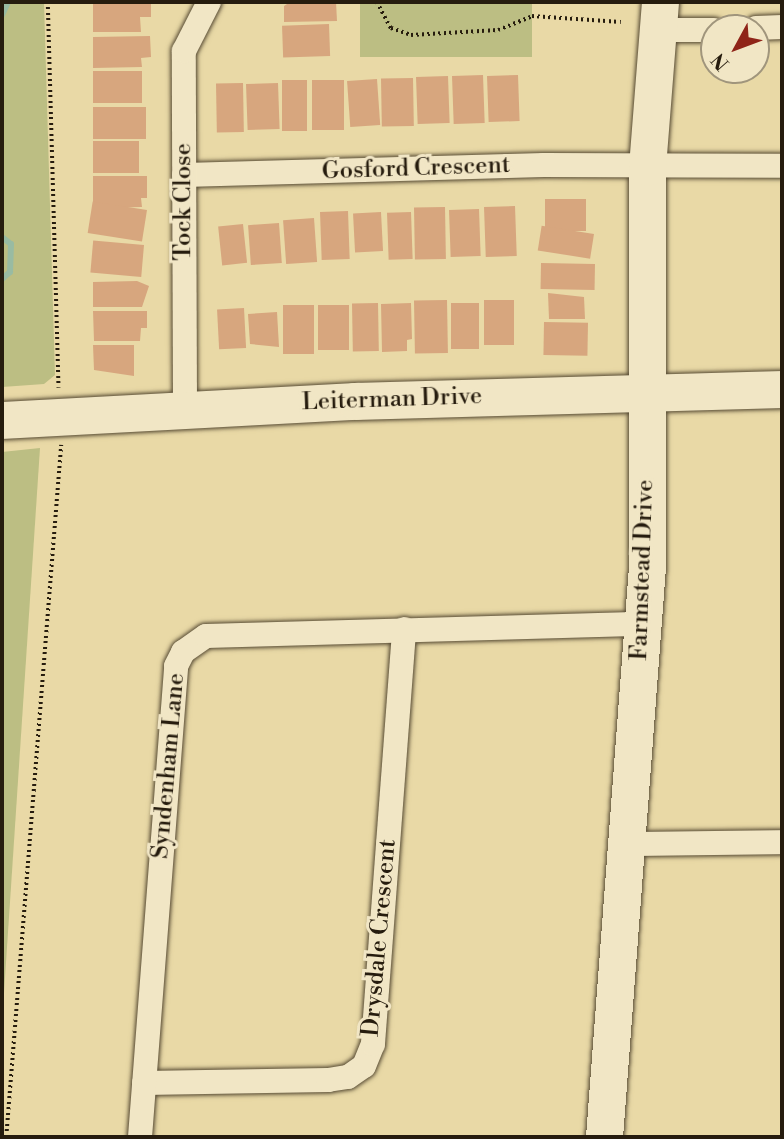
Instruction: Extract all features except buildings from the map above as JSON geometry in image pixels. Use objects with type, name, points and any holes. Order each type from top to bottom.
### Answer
[{"type":"street","name":"Tock Close","points":[[185,408],[184,51],[209,2]]},
{"type":"street","points":[[659,16],[700,26]]},
{"type":"street","name":"Farmstead Drive","points":[[604,1137],[643,624],[647,167],[659,16]]},
{"type":"street","name":"Gosford Crescent","points":[[184,175],[782,166]]},
{"type":"street","name":"Leiterman Drive","points":[[2,420],[185,408],[782,389]]},
{"type":"street","name":"Syndenham Lane","points":[[140,1137],[176,666],[183,652],[206,635],[643,624]]},
{"type":"street","name":"Drysdale Crescent","points":[[144,1083],[328,1080],[348,1077],[364,1066],[373,1044],[404,629]]},
{"type":"street","points":[[627,844],[782,842]]},
{"type":"path","points":[[48,2],[58,386]]},
{"type":"path","points":[[377,2],[391,28],[411,35],[498,30],[532,16],[621,22]]},
{"type":"path","points":[[6,1137],[61,445]]},
{"type":"green space","points":[[2,2],[44,2],[55,375],[44,384],[2,387]]},
{"type":"green space","points":[[360,2],[532,2],[532,57],[360,57]]},
{"type":"green space","points":[[40,448],[2,1023],[2,452]]},
{"type":"waterway","points":[[2,15],[8,2]]},
{"type":"waterway","points":[[2,237],[11,244],[10,272],[2,279]]}]
